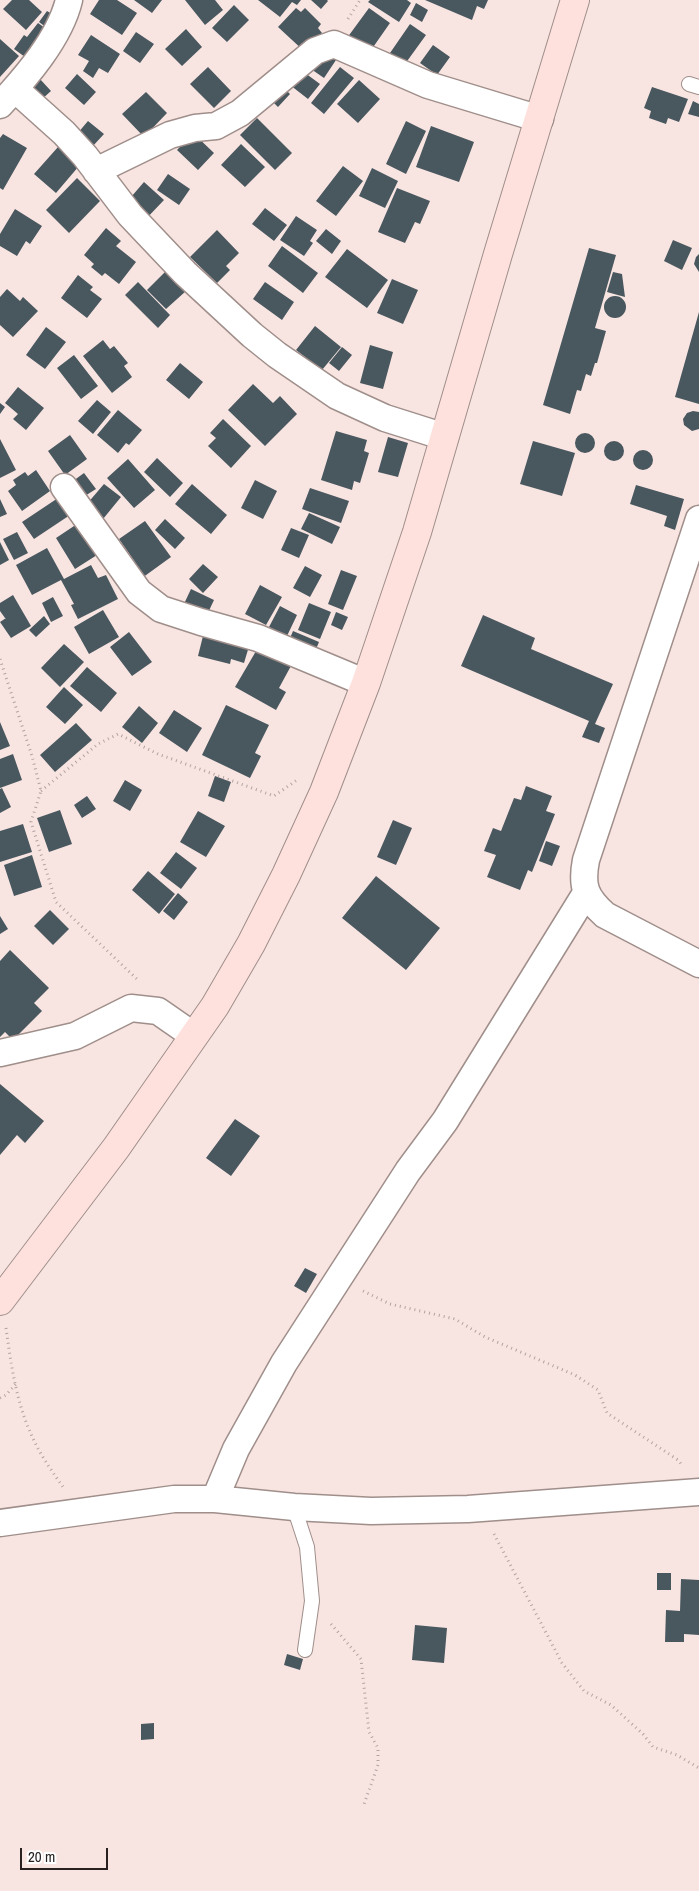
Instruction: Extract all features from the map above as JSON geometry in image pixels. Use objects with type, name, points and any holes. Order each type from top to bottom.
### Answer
[{"type":"main road","points":[[1,1299],[116,1148],[215,1006],[251,944],[289,867],[332,770],[366,683],[418,532],[498,254],[575,0]]},
{"type":"street","points":[[69,0],[65,17],[46,47],[7,97],[64,133],[130,215],[185,273],[252,335],[277,355],[337,396],[385,418],[445,437]]},
{"type":"street","points":[[96,171],[170,134],[195,128],[216,126],[240,112],[315,51],[334,44],[428,85],[540,120]]},
{"type":"street","points":[[64,487],[139,592],[161,609],[258,638],[366,683]]},
{"type":"street","points":[[699,519],[586,860],[583,876],[586,893],[593,905],[605,916],[699,964]]},
{"type":"street","points":[[215,1498],[236,1449],[275,1380],[408,1171],[445,1121],[586,893]]},
{"type":"street","points":[[0,1053],[75,1036],[131,1008],[158,1011],[194,1036]]},
{"type":"street","points":[[0,1523],[174,1499],[215,1498],[294,1507],[371,1512],[468,1509],[699,1492]]},
{"type":"lane","points":[[294,1507],[307,1547],[312,1601],[305,1650]]},
{"type":"path","points":[[0,659],[32,756],[41,791],[31,822],[56,902],[152,994],[158,1011]]},
{"type":"path","points":[[41,791],[98,744],[118,734],[158,754],[274,796],[308,773],[332,770]]},
{"type":"path","points":[[345,1269],[365,1293],[390,1304],[455,1319],[484,1337],[575,1374],[598,1390],[607,1413],[678,1460],[683,1467]]},
{"type":"path","points":[[1,1299],[10,1362],[20,1404],[31,1434],[64,1490],[88,1511]]},
{"type":"path","points":[[0,1398],[6,1395],[16,1384]]},
{"type":"path","points":[[468,1509],[496,1536],[562,1663],[584,1691],[611,1705],[643,1734],[653,1747],[676,1755],[699,1768]]},
{"type":"path","points":[[312,1601],[361,1660],[369,1732],[378,1748],[378,1765],[363,1807]]},
{"type":"building","points":[[12,0],[29,0],[42,12],[26,30],[3,9]]},
{"type":"building","points":[[99,0],[117,0],[137,13],[122,35],[90,14]]},
{"type":"building","points":[[134,0],[162,0],[152,13]]},
{"type":"building","points":[[185,0],[215,0],[223,10],[205,25]]},
{"type":"building","points":[[258,0],[301,0],[297,5],[292,2],[280,17]]},
{"type":"building","points":[[311,0],[327,0],[328,1],[321,9]]},
{"type":"building","points":[[370,0],[407,0],[411,3],[399,22],[368,2]]},
{"type":"building","points":[[425,0],[488,0],[484,9],[477,6],[472,20]]},
{"type":"building","points":[[416,3],[428,10],[422,22],[410,15]]},
{"type":"building","points":[[234,5],[249,20],[227,42],[212,28]]},
{"type":"building","points":[[296,8],[301,12],[305,8],[321,24],[318,28],[322,33],[305,52],[278,27]]},
{"type":"building","points":[[369,8],[390,23],[369,53],[347,38]]},
{"type":"building","points":[[47,11],[55,16],[47,28],[39,22]]},
{"type":"building","points":[[38,23],[45,28],[25,57],[14,49],[24,35],[27,37]]},
{"type":"building","points":[[410,24],[426,35],[405,64],[390,53]]},
{"type":"building","points":[[186,29],[202,47],[182,66],[165,49]]},
{"type":"building","points":[[136,32],[154,44],[140,63],[123,51]]},
{"type":"building","points":[[91,35],[120,54],[108,73],[99,68],[93,78],[83,71],[89,61],[78,55]]},
{"type":"building","points":[[0,39],[19,56],[0,77]]},
{"type":"building","points":[[433,45],[450,57],[437,75],[420,63]]},
{"type":"building","points":[[323,51],[336,60],[324,78],[311,69]]},
{"type":"building","points":[[208,67],[231,91],[214,108],[190,84]]},
{"type":"building","points":[[340,67],[354,78],[324,114],[311,103]]},
{"type":"building","points":[[301,70],[320,84],[308,99],[290,85]]},
{"type":"building","points":[[77,74],[96,92],[84,105],[65,88]]},
{"type":"building","points":[[40,79],[51,91],[41,100],[29,89]]},
{"type":"building","points":[[359,80],[380,99],[358,123],[337,104]]},
{"type":"building","points":[[281,85],[290,94],[278,107],[269,98]]},
{"type":"building","points":[[652,87],[688,99],[679,122],[668,118],[666,124],[649,118],[651,111],[644,108]]},
{"type":"building","points":[[146,92],[167,113],[144,137],[122,114]]},
{"type":"building","points":[[693,101],[699,104],[699,117],[688,114]]},
{"type":"building","points":[[257,118],[292,153],[275,170],[240,135]]},
{"type":"building","points":[[88,121],[104,134],[92,147],[77,134]]},
{"type":"building","points":[[406,121],[426,131],[406,174],[386,164]]},
{"type":"building","points":[[431,126],[474,142],[459,182],[416,167]]},
{"type":"building","points":[[193,133],[214,153],[198,170],[177,150]]},
{"type":"building","points":[[3,134],[27,148],[3,190],[0,188],[0,138]]},
{"type":"building","points":[[241,144],[265,167],[245,187],[221,165]]},
{"type":"building","points":[[58,147],[79,166],[56,193],[34,174]]},
{"type":"building","points":[[343,166],[363,181],[336,216],[316,201]]},
{"type":"building","points":[[372,168],[398,181],[385,208],[359,196]]},
{"type":"building","points":[[168,174],[190,189],[179,205],[157,190]]},
{"type":"building","points":[[77,178],[100,201],[69,233],[46,210]]},
{"type":"building","points":[[144,182],[164,200],[144,221],[125,204]]},
{"type":"building","points":[[397,188],[430,201],[420,224],[415,222],[405,243],[378,232]]},
{"type":"building","points":[[265,208],[287,225],[274,241],[252,224]]},
{"type":"building","points":[[15,209],[42,226],[30,244],[26,241],[17,256],[0,246],[0,234]]},
{"type":"building","points":[[296,216],[317,230],[310,241],[313,243],[304,256],[280,240]]},
{"type":"building","points":[[106,228],[121,241],[116,246],[136,262],[119,284],[105,273],[102,276],[91,267],[94,264],[84,255]]},
{"type":"building","points":[[326,229],[341,241],[332,254],[316,241]]},
{"type":"building","points":[[217,230],[239,253],[226,266],[230,270],[217,283],[190,257]]},
{"type":"building","points":[[673,240],[692,248],[682,270],[664,261]]},
{"type":"building","points":[[282,246],[318,273],[303,293],[268,266]]},
{"type":"building","points":[[589,248],[616,255],[595,328],[606,331],[597,363],[595,363],[591,376],[586,374],[581,391],[577,390],[570,414],[543,405]]},
{"type":"building","points":[[347,249],[388,280],[367,308],[325,277]]},
{"type":"building","points":[[699,254],[699,272],[694,264]]},
{"type":"building","points":[[166,271],[186,291],[166,309],[147,290]]},
{"type":"building","points":[[613,272],[622,274],[625,297],[607,292]]},
{"type":"building","points":[[78,275],[93,287],[90,290],[102,299],[87,318],[61,298]]},
{"type":"building","points":[[392,279],[418,290],[403,324],[377,313]]},
{"type":"building","points":[[138,282],[170,315],[158,328],[125,295]]},
{"type":"building","points":[[265,282],[294,302],[282,320],[253,299]]},
{"type":"building","points":[[7,289],[20,301],[23,297],[38,311],[13,337],[0,325],[0,297]]},
{"type":"building","points":[[615,296],[625,303],[626,307],[619,317],[615,318],[605,311],[604,307],[611,297]]},
{"type":"building","points":[[699,312],[699,404],[675,397]]},
{"type":"building","points":[[315,326],[341,347],[322,370],[296,350]]},
{"type":"building","points":[[46,327],[66,342],[45,369],[26,355]]},
{"type":"building","points":[[103,340],[110,349],[114,346],[128,363],[124,366],[132,377],[112,393],[83,356]]},
{"type":"building","points":[[370,345],[393,352],[383,389],[360,383]]},
{"type":"building","points":[[342,347],[352,355],[339,371],[329,363]]},
{"type":"building","points":[[74,355],[98,386],[81,399],[57,368]]},
{"type":"building","points":[[180,363],[203,382],[189,399],[166,380]]},
{"type":"building","points":[[253,384],[273,403],[280,396],[297,414],[265,446],[228,410]]},
{"type":"building","points":[[18,387],[44,408],[26,430],[13,419],[18,414],[5,403]]},
{"type":"building","points":[[97,400],[111,412],[93,434],[78,421]]},
{"type":"building","points":[[0,403],[5,407],[0,414]]},
{"type":"building","points":[[118,410],[142,430],[129,445],[126,443],[118,453],[97,435]]},
{"type":"building","points":[[699,412],[699,429],[692,431],[684,425],[683,419],[687,413]]},
{"type":"building","points":[[223,419],[251,446],[231,468],[208,446],[216,438],[210,433]]},
{"type":"building","points":[[336,431],[367,440],[364,451],[369,453],[360,483],[354,481],[352,490],[321,480]]},
{"type":"building","points":[[585,433],[592,436],[595,443],[592,450],[585,453],[578,450],[575,443],[578,436]]},
{"type":"building","points":[[70,435],[87,459],[65,475],[48,451]]},
{"type":"building","points":[[388,437],[408,443],[398,477],[378,472]]},
{"type":"building","points":[[0,439],[16,470],[0,478]]},
{"type":"building","points":[[533,441],[575,453],[562,496],[520,484]]},
{"type":"building","points":[[614,441],[621,444],[624,451],[621,458],[614,461],[607,458],[604,451],[607,444]]},
{"type":"building","points":[[643,450],[650,453],[653,460],[650,467],[643,470],[636,467],[633,460],[636,453]]},
{"type":"building","points":[[157,458],[183,483],[170,497],[144,472]]},
{"type":"building","points":[[128,459],[155,490],[134,508],[107,478]]},
{"type":"building","points":[[36,470],[50,491],[22,511],[8,491],[16,485],[13,480],[25,472],[28,476]]},
{"type":"building","points":[[84,473],[96,489],[80,499],[69,484]]},
{"type":"building","points":[[255,480],[277,491],[263,519],[241,508]]},
{"type":"building","points":[[104,484],[121,497],[103,519],[86,505]]},
{"type":"building","points":[[192,484],[227,515],[211,534],[175,504]]},
{"type":"building","points":[[636,485],[684,499],[675,530],[664,526],[667,516],[630,504]]},
{"type":"building","points":[[310,488],[349,501],[341,523],[302,509]]},
{"type":"building","points":[[64,494],[76,511],[34,539],[22,522]]},
{"type":"building","points":[[0,499],[7,514],[0,517]]},
{"type":"building","points":[[309,513],[340,527],[332,544],[301,529]]},
{"type":"building","points":[[165,519],[185,538],[175,549],[155,530]]},
{"type":"building","points":[[145,521],[171,557],[142,578],[132,564],[135,562],[119,539]]},
{"type":"building","points":[[77,524],[97,555],[75,569],[56,538]]},
{"type":"building","points":[[291,528],[309,535],[299,558],[281,550]]},
{"type":"building","points":[[17,532],[28,553],[14,560],[3,539]]},
{"type":"building","points":[[0,542],[9,560],[0,565]]},
{"type":"building","points":[[47,548],[64,579],[91,565],[98,578],[106,575],[118,599],[78,619],[71,605],[74,604],[61,580],[32,595],[16,565]]},
{"type":"building","points":[[203,564],[218,577],[203,593],[189,579]]},
{"type":"building","points":[[305,566],[322,575],[310,597],[293,588]]},
{"type":"building","points":[[341,570],[357,576],[343,610],[328,604]]},
{"type":"building","points":[[260,585],[282,597],[266,625],[245,614]]},
{"type":"building","points":[[191,589],[214,600],[206,617],[183,606]]},
{"type":"building","points":[[13,595],[31,626],[11,638],[0,622],[6,618],[0,611],[0,603]]},
{"type":"building","points":[[53,597],[63,616],[51,622],[42,603]]},
{"type":"building","points":[[309,603],[331,612],[320,639],[298,630]]},
{"type":"building","points":[[280,606],[297,615],[287,636],[269,627]]},
{"type":"building","points":[[103,610],[119,637],[89,654],[74,627]]},
{"type":"building","points":[[336,612],[348,617],[342,630],[331,625]]},
{"type":"building","points":[[483,615],[535,638],[531,649],[613,684],[595,724],[605,728],[599,743],[582,737],[589,721],[461,666]]},
{"type":"building","points":[[44,616],[50,624],[36,637],[29,630]]},
{"type":"building","points":[[293,631],[319,642],[314,654],[288,643]]},
{"type":"building","points":[[129,632],[152,662],[132,676],[110,647]]},
{"type":"building","points":[[204,632],[250,643],[244,663],[231,659],[230,664],[198,656]]},
{"type":"building","points":[[64,644],[84,662],[60,687],[41,668]]},
{"type":"building","points":[[259,646],[292,664],[279,688],[286,692],[276,710],[235,687]]},
{"type":"building","points":[[87,667],[117,693],[101,712],[70,686]]},
{"type":"building","points":[[64,687],[83,705],[65,724],[46,707]]},
{"type":"building","points":[[226,705],[269,725],[255,753],[261,756],[250,778],[202,755]]},
{"type":"building","points":[[139,706],[158,723],[142,743],[122,727]]},
{"type":"building","points":[[174,710],[202,728],[187,752],[159,733]]},
{"type":"building","points":[[0,722],[10,746],[0,750]]},
{"type":"building","points":[[76,723],[92,740],[55,772],[40,755]]},
{"type":"building","points":[[13,754],[22,780],[0,788],[0,759]]},
{"type":"building","points":[[215,776],[231,782],[224,802],[208,796]]},
{"type":"building","points":[[125,780],[142,790],[130,811],[113,801]]},
{"type":"building","points":[[526,786],[552,796],[546,811],[555,814],[532,872],[528,870],[520,890],[487,877],[496,855],[484,851],[493,828],[501,831],[514,798],[521,800]]},
{"type":"building","points":[[2,788],[11,807],[0,813],[0,789]]},
{"type":"building","points":[[87,796],[96,809],[82,818],[74,805]]},
{"type":"building","points":[[60,810],[72,844],[49,852],[37,818]]},
{"type":"building","points":[[198,811],[225,826],[206,857],[180,842]]},
{"type":"building","points":[[393,820],[412,828],[396,865],[377,857]]},
{"type":"building","points":[[23,824],[32,852],[0,862],[0,831]]},
{"type":"building","points":[[546,841],[560,846],[552,866],[539,861]]},
{"type":"building","points":[[176,852],[197,868],[181,889],[160,873]]},
{"type":"building","points":[[32,855],[42,887],[14,896],[4,865]]},
{"type":"building","points":[[148,871],[175,894],[159,914],[132,890]]},
{"type":"building","points":[[376,876],[440,928],[406,970],[342,918]]},
{"type":"building","points":[[178,893],[188,902],[174,920],[163,911]]},
{"type":"building","points":[[50,910],[69,929],[53,945],[34,926]]},
{"type":"building","points":[[0,916],[8,929],[0,934]]},
{"type":"building","points":[[10,950],[49,988],[34,1003],[42,1011],[13,1040],[5,1032],[0,1037],[0,961]]},
{"type":"building","points":[[0,1084],[44,1121],[25,1143],[17,1135],[0,1155]]},
{"type":"building","points":[[235,1119],[260,1136],[231,1176],[206,1158]]},
{"type":"building","points":[[305,1268],[317,1274],[306,1293],[294,1286]]},
{"type":"building","points":[[657,1573],[671,1573],[671,1590],[657,1590]]},
{"type":"building","points":[[681,1579],[699,1580],[699,1635],[684,1634],[684,1642],[665,1642],[666,1610],[680,1611]]},
{"type":"building","points":[[415,1625],[447,1628],[444,1663],[412,1660]]},
{"type":"building","points":[[287,1654],[303,1659],[300,1670],[284,1665]]},
{"type":"building","points":[[154,1723],[154,1739],[141,1740],[141,1724]]}]
